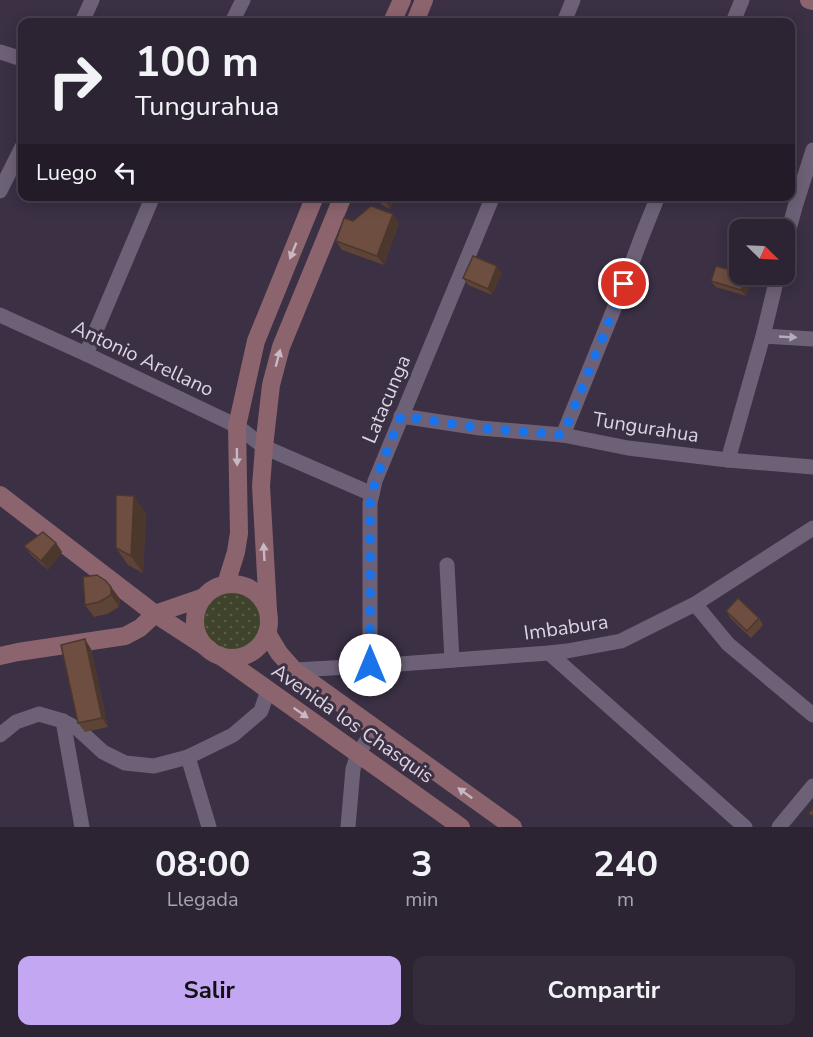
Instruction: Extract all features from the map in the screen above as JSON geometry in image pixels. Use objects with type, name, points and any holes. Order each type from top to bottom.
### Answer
[{"type":"main road","points":[[394,18],[402,0]]},
{"type":"main road","points":[[417,18],[424,0]]},
{"type":"main road","points":[[226,584],[236,552],[239,532],[237,426],[256,341],[313,201]]},
{"type":"main road","points":[[268,610],[264,600],[247,586],[226,584],[217,586],[204,597],[198,607],[196,630],[201,641],[214,652],[230,658],[242,657],[253,651],[262,644],[267,633],[269,625],[261,486],[271,385],[281,347],[341,201]]},
{"type":"main road","name":"Avenida los Chasquis","points":[[0,495],[155,614],[214,652],[461,827]]},
{"type":"main road","points":[[0,656],[124,636],[140,628],[155,614],[204,597]]},
{"type":"main road","name":"Avenida los Chasquis","points":[[267,633],[279,653],[294,670],[513,827]]},
{"type":"street","points":[[84,18],[92,0]]},
{"type":"street","points":[[234,18],[243,0]]},
{"type":"street","points":[[566,18],[573,0]]},
{"type":"street","points":[[735,18],[742,0]]},
{"type":"street","points":[[0,52],[18,58]]},
{"type":"street","points":[[792,219],[813,150]]},
{"type":"street","points":[[0,191],[18,155]]},
{"type":"street","points":[[86,354],[151,201]]},
{"type":"street","name":"Latacunga","points":[[370,665],[370,503],[375,481],[491,201]]},
{"type":"street","points":[[563,435],[656,201]]},
{"type":"street","points":[[729,460],[775,285]]},
{"type":"street","name":"Antonio Arellano","points":[[0,315],[237,426],[264,447],[372,494]]},
{"type":"street","points":[[763,336],[813,339]]},
{"type":"street","name":"Tungurahua","points":[[401,416],[480,428],[563,435],[628,448],[813,467]]},
{"type":"street","name":"Imbabura","points":[[294,670],[549,653],[621,640],[695,604],[813,528]]},
{"type":"street","points":[[447,565],[452,660]]},
{"type":"street","points":[[695,604],[728,644],[813,715]]},
{"type":"street","points":[[549,653],[745,827]]},
{"type":"street","points":[[0,735],[16,723],[39,714],[63,721],[78,729],[103,752],[125,763],[153,766],[188,757],[233,735],[261,711],[268,690]]},
{"type":"street","points":[[63,721],[82,827]]},
{"type":"street","points":[[348,827],[353,769],[358,754],[375,728]]},
{"type":"street","points":[[188,757],[209,827]]},
{"type":"street","points":[[779,827],[813,786]]},
{"type":"green space","points":[[231,588],[253,596],[262,608],[265,618],[259,637],[252,645],[244,651],[234,653],[223,651],[215,646],[200,623],[204,610],[213,596]]},
{"type":"building","points":[[371,206],[393,214],[377,256],[336,241],[344,218],[353,221]]},
{"type":"building","points":[[473,256],[497,266],[488,289],[463,278]]},
{"type":"building","points":[[716,266],[729,270],[729,285],[743,285],[741,290],[711,281]]},
{"type":"building","points":[[116,495],[134,496],[131,556],[116,548]]},
{"type":"building","points":[[43,532],[56,543],[41,561],[24,546]]},
{"type":"building","points":[[97,575],[111,587],[111,595],[99,602],[85,605],[83,577]]},
{"type":"building","points":[[738,598],[759,618],[747,631],[726,611]]},
{"type":"building","points":[[85,639],[102,718],[78,723],[61,645]]},
{"type":"route","points":[[370,665],[370,503],[375,481],[401,416],[480,428],[563,435],[624,284]]}]
